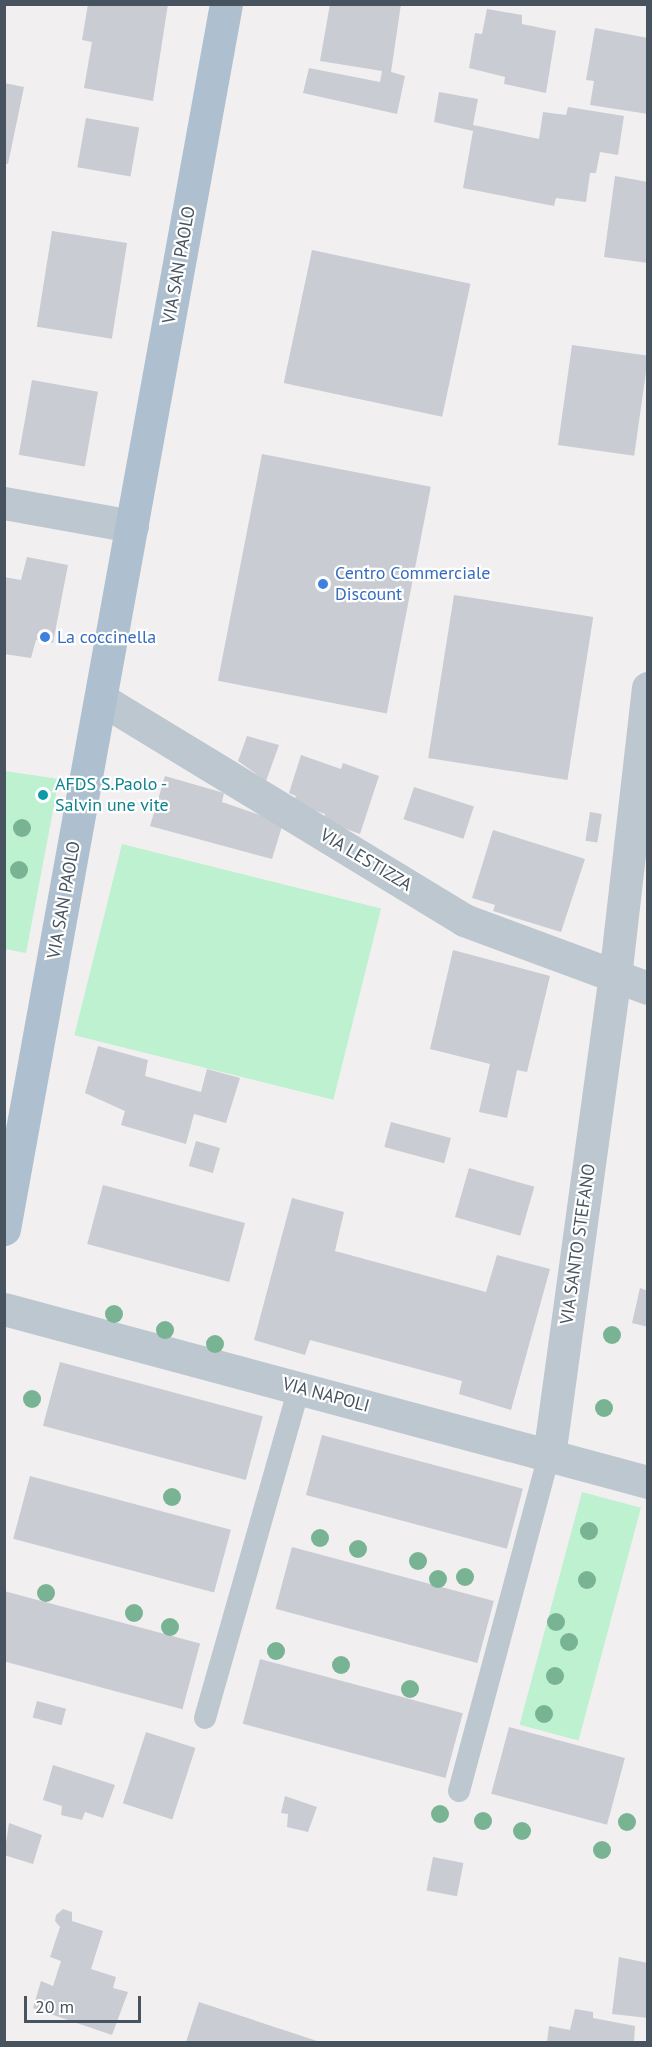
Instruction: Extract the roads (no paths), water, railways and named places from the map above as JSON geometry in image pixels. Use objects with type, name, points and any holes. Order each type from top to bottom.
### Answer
[{"type":"main road","name":"VIA SAN PAOLO","points":[[4,1229],[226,4]]},
{"type":"street","points":[[4,503],[132,526]]},
{"type":"street","name":"VIA SANTO STEFANO","points":[[549,1456],[615,977],[648,688]]},
{"type":"street","name":"VIA LESTIZZA","points":[[101,699],[465,920],[648,988]]},
{"type":"street","name":"VIA NAPOLI","points":[[4,1309],[648,1482]]},
{"type":"lane","points":[[205,1718],[299,1388]]},
{"type":"lane","name":"VIA SANTO STEFANO","points":[[459,1791],[549,1456]]},
{"type":"place","name":"Centro Commerciale Discount","points":[[323,584]]},
{"type":"place","name":"La coccinella","points":[[45,637]]},
{"type":"place","name":"AFDS S.Paolo - Salvin une vite","points":[[43,795]]}]
